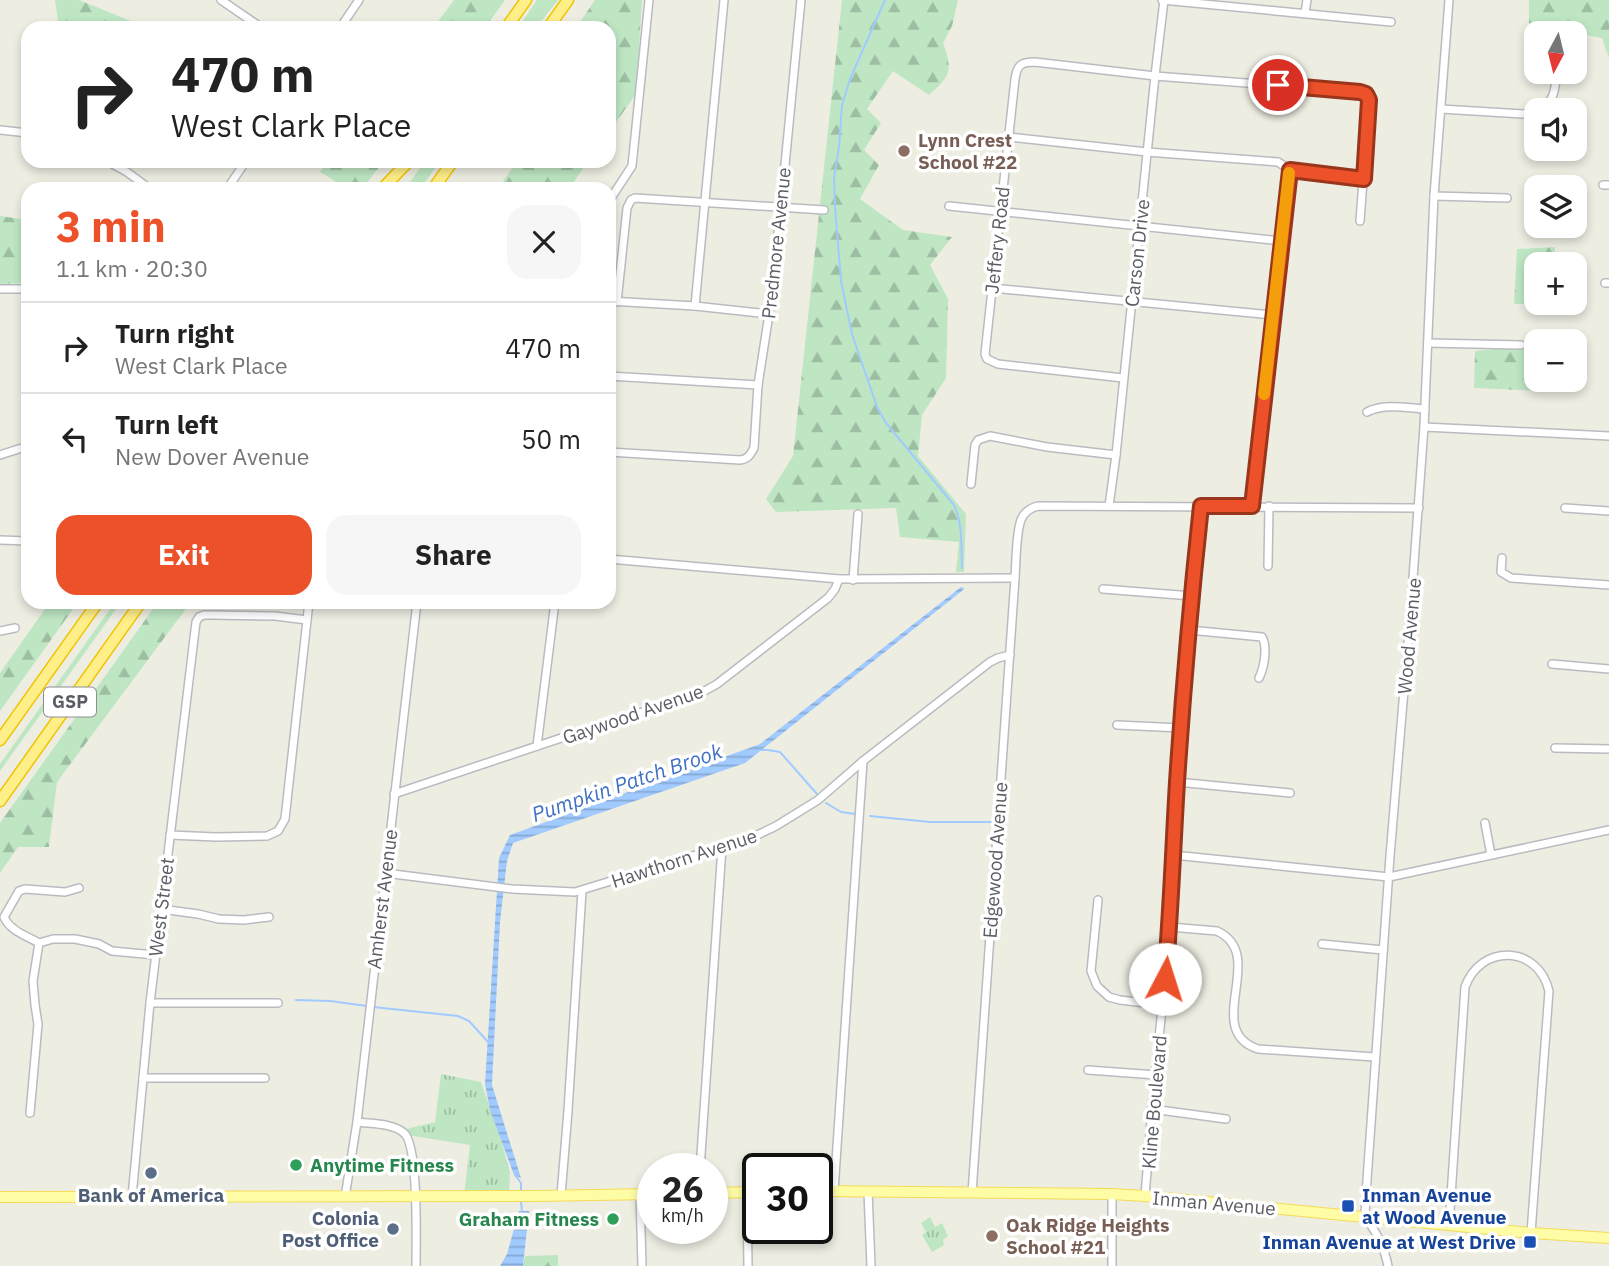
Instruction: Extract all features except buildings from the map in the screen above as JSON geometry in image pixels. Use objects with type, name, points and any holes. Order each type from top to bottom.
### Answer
[{"type":"highway","points":[[511,21],[526,0]]},
{"type":"highway","points":[[553,21],[568,0]]},
{"type":"highway","points":[[389,182],[403,168]]},
{"type":"highway","name":"GSP","points":[[0,740],[93,609]]},
{"type":"highway","name":"GSP","points":[[0,802],[136,609]]},
{"type":"main road","name":"Inman Avenue","points":[[834,1191],[1145,1196],[1449,1226],[1609,1238]]},
{"type":"main road","points":[[0,1198],[637,1194]]},
{"type":"street","points":[[221,0],[252,21]]},
{"type":"street","points":[[345,21],[359,0]]},
{"type":"street","points":[[616,190],[632,166],[649,0]]},
{"type":"street","points":[[695,306],[724,0]]},
{"type":"street","name":"Predmore Avenue","points":[[616,452],[745,460],[754,448],[758,385],[769,314],[802,0]]},
{"type":"street","points":[[1163,0],[1391,22]]},
{"type":"street","name":"Carson Drive","points":[[1109,506],[1141,227],[1163,0]]},
{"type":"street","points":[[1305,12],[1307,0]]},
{"type":"street","name":"Wood Avenue","points":[[1365,1217],[1383,950],[1419,508],[1434,196],[1449,0]]},
{"type":"street","name":"Jeffery Road","points":[[1124,378],[993,362],[985,354],[1017,67],[1025,62],[1366,94],[1369,100],[1364,179]]},
{"type":"street","points":[[1441,109],[1524,114]]},
{"type":"street","points":[[0,130],[21,132]]},
{"type":"street","points":[[1009,137],[1147,152],[1278,162],[1290,170],[1364,179],[1360,221]]},
{"type":"street","points":[[120,168],[140,182]]},
{"type":"street","points":[[1252,506],[1290,170]]},
{"type":"street","points":[[1434,196],[1507,198]]},
{"type":"street","points":[[616,281],[627,208],[631,200],[640,197],[824,210]]},
{"type":"street","points":[[949,206],[1282,241]]},
{"type":"street","points":[[992,288],[1273,315]]},
{"type":"street","points":[[0,289],[21,289]]},
{"type":"street","points":[[616,301],[769,314]]},
{"type":"street","points":[[1428,343],[1521,345]]},
{"type":"street","points":[[616,376],[758,385]]},
{"type":"street","points":[[1367,412],[1384,407],[1425,409]]},
{"type":"street","points":[[1424,427],[1609,436]]},
{"type":"street","points":[[971,484],[975,445],[983,437],[999,437],[1047,447],[1116,456]]},
{"type":"street","points":[[0,455],[21,448]]},
{"type":"street","name":"Edgewood Avenue","points":[[972,1193],[1020,521],[1026,512],[1038,506],[1109,506]]},
{"type":"street","points":[[1109,506],[1419,508]]},
{"type":"street","name":"Kline Boulevard","points":[[1145,1196],[1170,927],[1177,782],[1201,506]]},
{"type":"street","points":[[1268,566],[1269,506]]},
{"type":"street","points":[[1565,508],[1609,511]]},
{"type":"street","points":[[853,580],[858,514]]},
{"type":"street","points":[[0,540],[21,541]]},
{"type":"street","points":[[1502,558],[1501,572],[1511,578],[1609,585]]},
{"type":"street","points":[[616,560],[853,580],[1015,578]]},
{"type":"street","name":"Gaywood Avenue","points":[[394,794],[704,692],[828,598],[839,579]]},
{"type":"street","points":[[1103,589],[1192,596]]},
{"type":"street","points":[[170,835],[267,836],[282,826],[285,819],[308,609]]},
{"type":"street","name":"Amherst Avenue","points":[[345,1196],[357,1122],[416,609]]},
{"type":"street","points":[[537,746],[554,609]]},
{"type":"street","name":"West Street","points":[[132,1197],[149,1003],[194,628],[198,617],[204,615],[275,616],[307,620]]},
{"type":"street","points":[[0,631],[15,628]]},
{"type":"street","points":[[1189,630],[1262,637],[1265,641],[1259,678]]},
{"type":"street","name":"Hawthorn Avenue","points":[[385,873],[565,893],[582,891],[751,838],[818,800],[863,761],[990,662],[1010,655]]},
{"type":"street","points":[[1552,664],[1609,669]]},
{"type":"street","points":[[1117,725],[1181,729]]},
{"type":"street","points":[[1555,748],[1609,749]]},
{"type":"street","points":[[834,1191],[863,761]]},
{"type":"street","points":[[1177,782],[1290,793]]},
{"type":"street","points":[[1485,824],[1491,855]]},
{"type":"street","points":[[1173,855],[1389,877],[1609,830]]},
{"type":"street","points":[[700,1153],[722,847]]},
{"type":"street","points":[[79,888],[65,892],[25,889],[19,891],[6,911],[6,922],[39,943],[53,939],[75,939],[99,944],[112,951],[155,955]]},
{"type":"street","points":[[561,1195],[582,891]]},
{"type":"street","points":[[1098,900],[1091,971],[1097,986],[1109,997],[1163,1005]]},
{"type":"street","points":[[161,909],[219,919],[269,917]]},
{"type":"street","points":[[1170,927],[1217,931],[1228,938],[1236,948],[1238,961],[1233,1021],[1237,1034],[1246,1044],[1258,1049],[1375,1057]]},
{"type":"street","points":[[30,1113],[38,1024],[33,981],[39,943]]},
{"type":"street","points":[[1322,944],[1383,950]]},
{"type":"street","points":[[1449,1226],[1464,996],[1473,971],[1491,958],[1504,955],[1522,958],[1537,967],[1545,978],[1549,991],[1531,1233]]},
{"type":"street","points":[[149,1003],[278,1003]]},
{"type":"street","points":[[1088,1070],[1156,1075]]},
{"type":"street","points":[[143,1078],[264,1078]]},
{"type":"street","points":[[1152,1110],[1226,1119]]},
{"type":"street","points":[[357,1122],[392,1127],[407,1135],[415,1196],[416,1266]]},
{"type":"street","points":[[868,1191],[871,1266]]},
{"type":"street","points":[[1112,1194],[1112,1266]]},
{"type":"street","points":[[1365,1217],[1377,1233],[1388,1266]]},
{"type":"street","points":[[641,1244],[642,1266]]},
{"type":"street","points":[[748,1266],[749,1244]]},
{"type":"green space","points":[[55,0],[79,0],[131,21],[58,21]]},
{"type":"green space","points":[[454,0],[505,0],[490,21],[438,21]]},
{"type":"green space","points":[[537,0],[558,0],[542,21],[523,21]]},
{"type":"green space","points":[[595,0],[642,0],[636,94],[616,122],[616,21],[581,21]]},
{"type":"green space","points":[[842,0],[958,0],[952,26],[943,43],[949,66],[942,83],[929,95],[893,71],[867,109],[881,123],[864,150],[879,165],[860,199],[903,230],[952,237],[930,265],[948,299],[946,378],[922,415],[918,456],[966,514],[964,572],[956,572],[959,542],[900,537],[896,508],[776,512],[766,499],[793,456]]},
{"type":"green space","points":[[1529,0],[1609,0],[1609,58],[1602,38],[1587,35],[1587,21],[1529,21]]},
{"type":"green space","points":[[323,168],[378,168],[368,182],[334,182],[320,172]]},
{"type":"green space","points":[[420,168],[435,168],[425,182],[410,182]]},
{"type":"green space","points":[[512,168],[583,168],[574,182],[503,182]]},
{"type":"green space","points":[[0,216],[21,219],[21,283],[0,284]]},
{"type":"green space","points":[[1555,247],[1555,252],[1524,252],[1524,304],[1514,304],[1517,249]]},
{"type":"green space","points":[[1524,346],[1524,390],[1474,388],[1475,351]]},
{"type":"green space","points":[[45,609],[73,609],[0,711],[0,673]]},
{"type":"green space","points":[[110,609],[116,609],[0,771],[0,764]]},
{"type":"green space","points":[[153,609],[186,609],[57,782],[49,847],[18,847],[0,873],[0,823]]},
{"type":"green space","points":[[441,1074],[481,1082],[510,1173],[509,1196],[464,1196],[470,1145],[407,1135],[402,1130],[435,1122]]},
{"type":"green space","points":[[930,1217],[935,1227],[942,1223],[948,1236],[943,1240],[944,1245],[932,1252],[922,1235],[926,1232],[921,1223]]},
{"type":"green space","points":[[558,1255],[558,1266],[523,1266],[525,1256]]},
{"type":"water","points":[[961,587],[963,590],[745,763],[513,843],[507,861],[500,922],[492,1085],[521,1178],[514,1175],[490,1110],[485,1084],[499,858],[510,835],[760,744]]},
{"type":"water","points":[[519,1211],[529,1211],[523,1266],[500,1266],[507,1254]]},
{"type":"waterway","points":[[885,0],[850,79],[842,105],[834,178],[841,281],[852,334],[877,407],[886,423],[957,512],[962,568]]},
{"type":"waterway","points":[[761,750],[780,752],[817,794]]},
{"type":"waterway","points":[[826,803],[841,812],[855,814]]},
{"type":"waterway","points":[[870,816],[930,822],[997,822]]},
{"type":"waterway","points":[[296,1000],[367,1006]]},
{"type":"waterway","points":[[373,1007],[458,1016],[469,1021],[489,1043]]},
{"type":"waterway","name":"Pumpkin Patch Brook","points":[[515,1175],[521,1183],[521,1192]]},
{"type":"waterway","name":"Pumpkin Patch Brook","points":[[521,1201],[522,1213]]},
{"type":"slow traffic","points":[[1264,394],[1289,173]]},
{"type":"place","name":"Lynn Crest School #22","points":[[904,151]]},
{"type":"place","name":"Anytime Fitness","points":[[296,1165]]},
{"type":"place","name":"Bank of America","points":[[151,1173]]},
{"type":"place","name":"Inman Avenue at Wood Avenue","points":[[1348,1206]]},
{"type":"place","name":"Graham Fitness","points":[[613,1219]]},
{"type":"place","name":"Colonia Post Office","points":[[393,1229]]},
{"type":"place","name":"Oak Ridge Heights School #21","points":[[992,1236]]},
{"type":"place","name":"Inman Avenue at West Drive","points":[[1530,1242]]},
{"type":"route","points":[[1165,979],[1177,782],[1201,506],[1252,506],[1290,170],[1364,179],[1369,100],[1366,94],[1278,85]]}]
